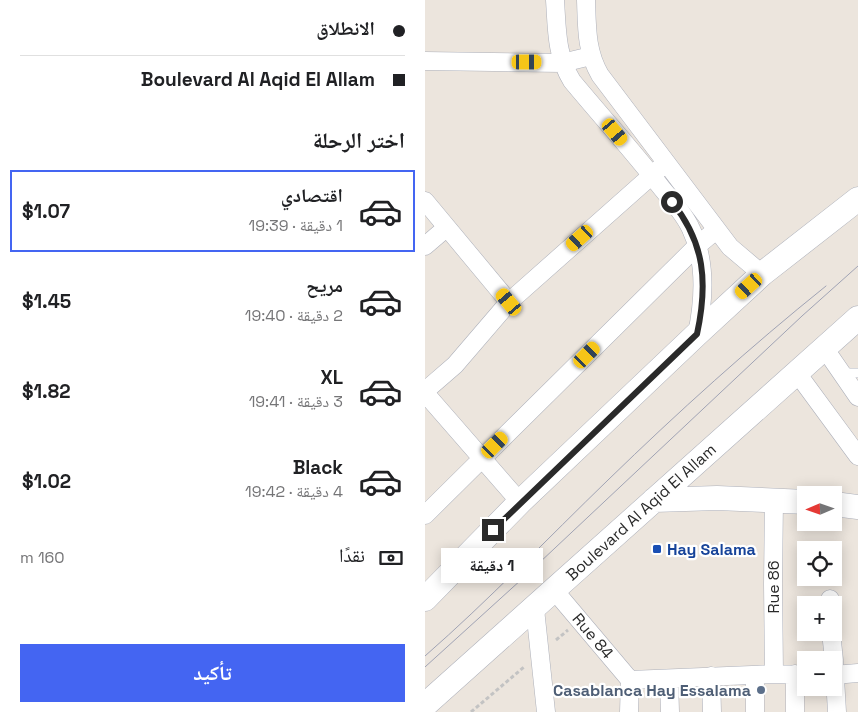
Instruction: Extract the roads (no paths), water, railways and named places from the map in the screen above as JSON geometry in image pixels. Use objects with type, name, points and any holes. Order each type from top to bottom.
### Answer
[{"type":"main road","points":[[425,599],[520,502],[697,334],[762,274],[858,199]]},
{"type":"main road","name":"Boulevard Al Aqid El Allam","points":[[425,705],[535,609],[858,318]]},
{"type":"main road","points":[[654,500],[717,498],[797,501]]},
{"type":"main road","points":[[843,505],[858,507]]},
{"type":"street","points":[[555,0],[557,43],[562,63],[572,81],[683,215],[691,230],[697,246],[703,290],[697,334]]},
{"type":"street","points":[[587,0],[587,38],[591,56],[600,75],[716,230],[730,247],[762,274]]},
{"type":"street","points":[[425,62],[562,63],[591,56]]},
{"type":"street","points":[[520,502],[425,392],[455,365],[509,302],[666,163]]},
{"type":"street","points":[[425,201],[445,228],[509,302]]},
{"type":"street","points":[[425,246],[445,228]]},
{"type":"street","points":[[425,515],[697,246],[716,230]]},
{"type":"street","points":[[825,349],[858,397]]},
{"type":"street","points":[[797,373],[858,456]]},
{"type":"street","name":"Rue 86","points":[[774,499],[774,674]]},
{"type":"street","name":"Rue 84","points":[[554,590],[630,680]]},
{"type":"street","points":[[535,609],[546,712]]},
{"type":"street","points":[[842,670],[858,674]]},
{"type":"street","points":[[629,712],[630,680],[797,674]]},
{"type":"street","points":[[755,675],[755,712]]},
{"type":"street","points":[[711,676],[712,712]]},
{"type":"street","points":[[669,679],[670,712]]},
{"type":"street","points":[[795,712],[797,696]]},
{"type":"street","points":[[836,696],[837,712]]},
{"type":"lane","points":[[840,373],[858,373]]},
{"type":"tram line","points":[[425,667],[858,266]]},
{"type":"tram line","points":[[425,656],[688,405],[742,356],[826,286]]},
{"type":"place","name":"Hay Salama","points":[[657,549]]},
{"type":"place","name":"Casablanca Hay Essalama","points":[[761,690]]}]
